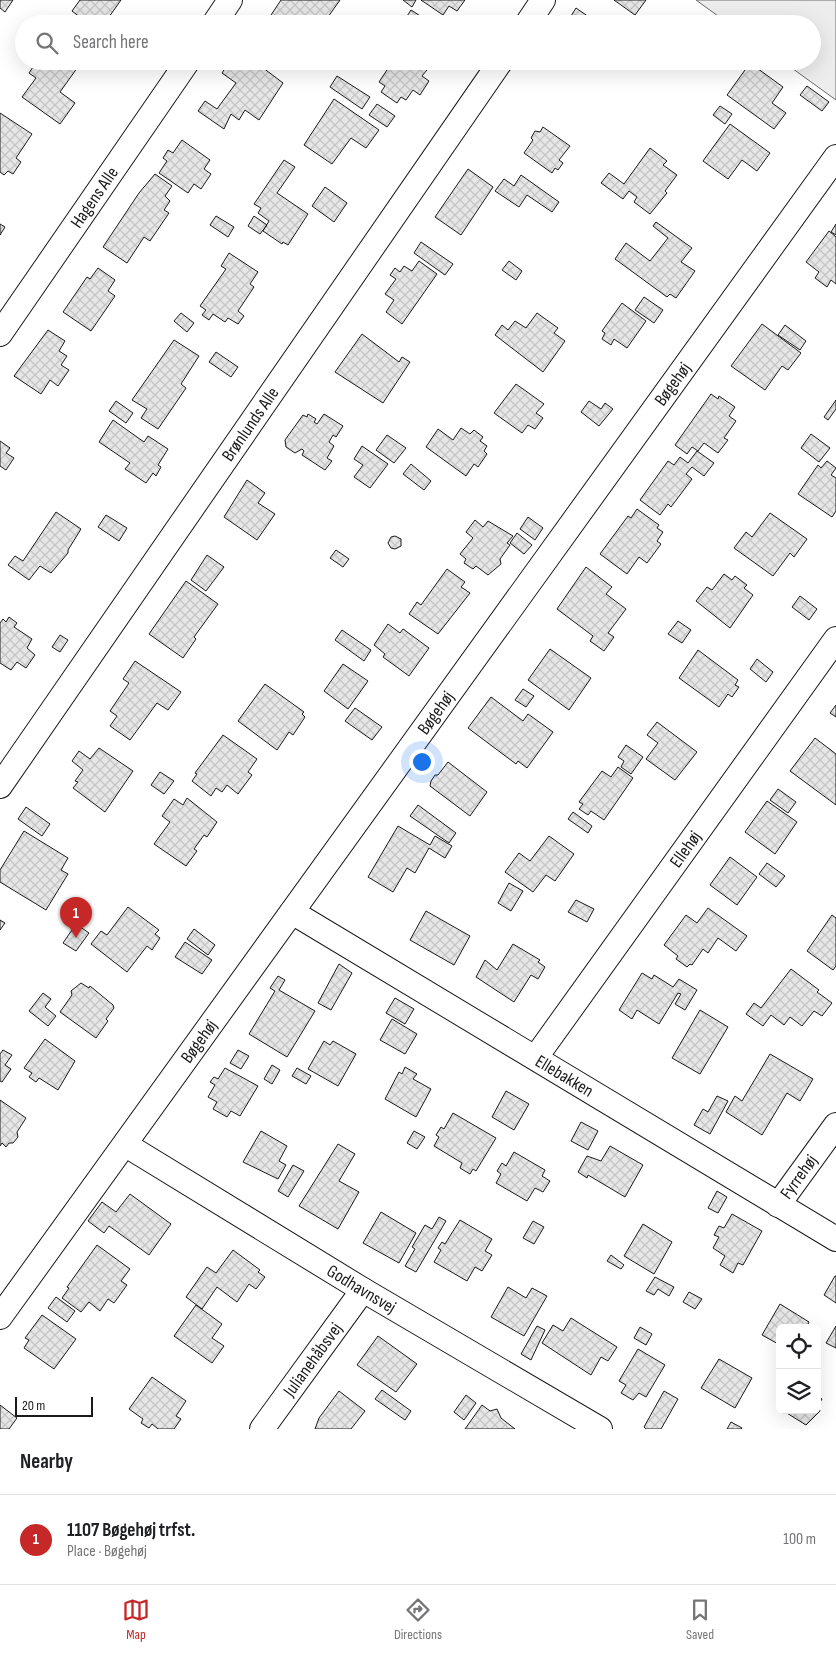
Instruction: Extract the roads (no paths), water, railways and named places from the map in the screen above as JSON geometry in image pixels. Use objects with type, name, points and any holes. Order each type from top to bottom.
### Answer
[{"type":"street","points":[[220,15],[230,0]]},
{"type":"street","points":[[533,15],[543,0]]},
{"type":"street","name":"Hagens Alle","points":[[0,334],[182,70]]},
{"type":"street","name":"Brønlunds Alle","points":[[0,786],[495,70]]},
{"type":"street","name":"Bøgehøj","points":[[0,1317],[126,1145],[836,157]]},
{"type":"street","name":"Ellehøj","points":[[536,1057],[836,639]]},
{"type":"street","name":"Ellebakken","points":[[292,912],[836,1239]]},
{"type":"street","name":"Fyrrehøj","points":[[778,1205],[836,1125]]},
{"type":"street","name":"Godhavnsvej","points":[[126,1145],[363,1290],[600,1429]]},
{"type":"street","name":"Julianehåbsvej","points":[[262,1429],[363,1290]]},
{"type":"place","name":"1107 Bøgehøj trfst.","points":[[76,938]]}]
